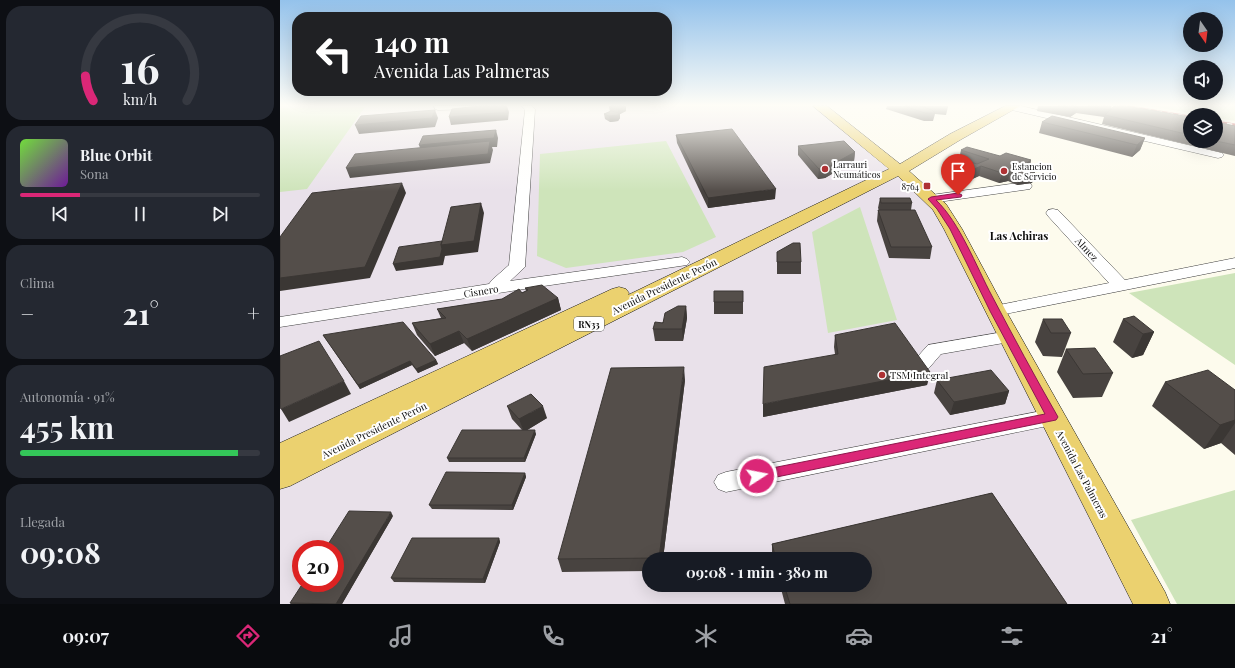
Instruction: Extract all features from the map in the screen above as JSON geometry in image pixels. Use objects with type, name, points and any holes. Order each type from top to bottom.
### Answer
[{"type":"main road","name":"Avenida Las Palmeras","points":[[854,134],[940,207],[954,229],[995,311],[1152,604]]},
{"type":"main road","name":"RN33","points":[[893,166],[929,154],[960,134]]},
{"type":"main road","name":"Avenida Presidente Perón","points":[[280,456],[682,262],[893,166]]},
{"type":"main road","name":"Avenida Presidente Perón","points":[[280,477],[893,166]]},
{"type":"street","points":[[495,289],[498,283],[517,267],[528,134]]},
{"type":"street","points":[[1129,134],[1218,155]]},
{"type":"street","points":[[931,199],[1026,186]]},
{"type":"street","name":"Almez","points":[[1053,213],[1121,286]]},
{"type":"street","name":"Cisnero","points":[[280,322],[537,282],[682,262]]},
{"type":"street","points":[[995,311],[1235,263]]},
{"type":"street","points":[[517,267],[522,272],[534,278],[537,282]]},
{"type":"street","points":[[922,363],[935,349],[1009,337]]},
{"type":"street","points":[[726,482],[1052,417]]},
{"type":"shaded area","points":[[280,134],[853,134],[923,191],[1152,604],[280,604]]},
{"type":"green space","points":[[280,134],[346,134],[307,189],[280,192]]},
{"type":"green space","points":[[666,141],[716,237],[683,252],[566,268],[537,256],[540,154]]},
{"type":"green space","points":[[860,207],[897,320],[828,333],[812,232]]},
{"type":"green space","points":[[1235,273],[1235,365],[1129,293]]},
{"type":"green space","points":[[1235,490],[1235,604],[1177,604],[1131,520]]},
{"type":"building","points":[[445,134],[495,134],[494,138],[419,145],[423,136]]},
{"type":"building","points":[[736,134],[776,189],[708,198],[676,135]]},
{"type":"building","points":[[1092,134],[1129,134],[1145,138],[1137,145]]},
{"type":"building","points":[[1223,134],[1235,134],[1235,145],[1223,142]]},
{"type":"building","points":[[490,141],[488,154],[346,168],[355,154]]},
{"type":"building","points":[[844,141],[855,152],[826,168],[819,169],[798,146]]},
{"type":"building","points":[[967,147],[1000,156],[1006,153],[1031,160],[1027,163],[1030,164],[1027,166],[1034,168],[1032,171],[1035,173],[1020,175],[1010,171],[1002,173],[981,166],[972,170],[948,163],[957,158],[977,164],[989,159],[961,150]]},
{"type":"building","points":[[402,183],[365,267],[280,278],[280,237],[312,193]]},
{"type":"building","points":[[880,198],[910,198],[912,203],[881,203]]},
{"type":"building","points":[[481,203],[474,241],[441,245],[451,207]]},
{"type":"building","points":[[878,210],[915,210],[932,247],[891,247]]},
{"type":"building","points":[[442,241],[440,257],[393,264],[399,247]]},
{"type":"building","points":[[793,243],[800,243],[801,262],[777,262],[777,252]]},
{"type":"building","points":[[542,285],[558,298],[467,339],[459,331],[430,344],[412,323],[446,318],[437,309],[502,299],[519,289],[522,293],[528,290],[525,288]]},
{"type":"building","points":[[714,291],[743,291],[743,302],[714,302]]},
{"type":"building","points":[[678,306],[686,306],[682,329],[653,329],[655,322],[663,323],[665,313]]},
{"type":"building","points":[[1134,316],[1154,332],[1143,334],[1123,319]]},
{"type":"building","points":[[1043,319],[1062,319],[1071,333],[1051,333]]},
{"type":"building","points":[[403,322],[436,360],[416,369],[410,361],[358,385],[323,335]]},
{"type":"building","points":[[895,323],[930,372],[763,404],[764,367],[838,354],[835,335]]},
{"type":"building","points":[[319,341],[344,381],[281,409],[280,356]]},
{"type":"building","points":[[1095,348],[1113,373],[1083,374],[1066,349]]},
{"type":"building","points":[[684,367],[660,552],[642,552],[642,558],[558,559],[611,368]]},
{"type":"building","points":[[991,370],[1009,391],[954,402],[937,380]]},
{"type":"building","points":[[1208,370],[1235,390],[1235,420],[1220,425],[1165,382]]},
{"type":"building","points":[[531,394],[543,406],[519,419],[507,406]]},
{"type":"building","points":[[462,430],[535,430],[524,458],[447,458]]},
{"type":"building","points":[[446,472],[525,473],[512,505],[429,505]]},
{"type":"building","points":[[992,493],[1067,604],[790,604],[786,592],[872,592],[872,552],[774,552],[772,544]]},
{"type":"building","points":[[349,511],[391,512],[344,591],[344,540],[331,540]]},
{"type":"building","points":[[412,538],[499,538],[483,579],[391,578]]},
{"type":"building","points":[[297,592],[343,592],[336,604],[290,603]]},
{"type":"place","name":"Larrauri Neumáticos","points":[[825,169]]},
{"type":"place","name":"Estancion de Servicio","points":[[1004,171]]},
{"type":"place","name":"8764","points":[[927,186]]},
{"type":"place","name":"TSM Integral","points":[[882,375]]},
{"type":"district","name":"Las Achiras","points":[[1019,235]]},
{"type":"route","points":[[757,476],[1052,417],[995,311],[954,229],[940,207],[931,199],[958,195]]}]
